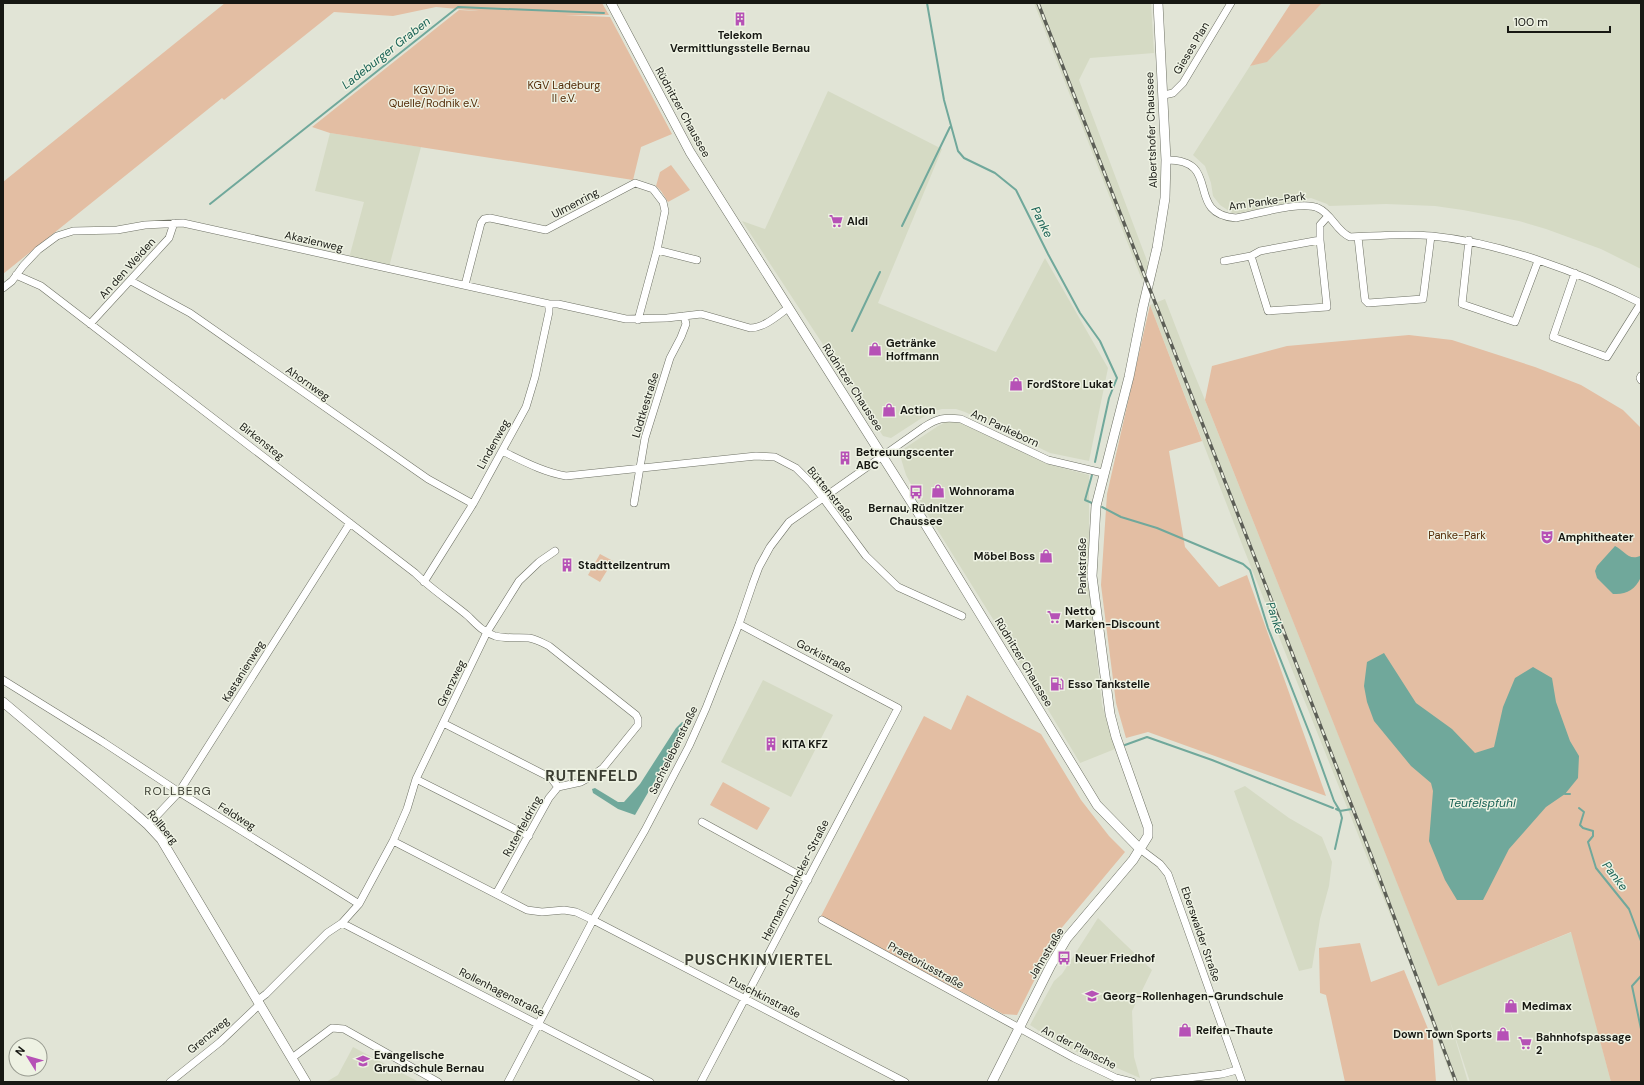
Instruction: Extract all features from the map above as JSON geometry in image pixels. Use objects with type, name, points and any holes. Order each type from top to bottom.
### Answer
[{"type":"main road","name":"Rüdnitzer Chaussee","points":[[611,3],[690,152],[883,456],[1008,657],[1096,805],[1140,850]]},
{"type":"main road","name":"Albertshofer Chaussee","points":[[1150,278],[1165,198],[1166,160],[1164,95],[1158,3]]},
{"type":"main road","name":"Pankstraße","points":[[1140,850],[1148,836],[1148,827],[1116,737],[1110,714],[1092,576],[1096,506],[1103,473],[1129,377],[1150,278]]},
{"type":"main road","name":"Rollberg","points":[[3,702],[148,825],[167,848],[306,1082]]},
{"type":"main road","name":"Jahnstraße","points":[[992,1082],[1050,965],[1067,938],[1126,870],[1140,850]]},
{"type":"street","name":"Gieses Plan","points":[[1164,95],[1173,93],[1183,83],[1230,3]]},
{"type":"street","name":"Am Panke-Park","points":[[1166,160],[1179,160],[1189,163],[1195,168],[1201,178],[1207,204],[1225,217],[1236,218],[1308,205],[1318,208],[1328,216],[1343,234],[1350,237],[1431,236],[1469,240],[1575,274],[1641,303],[1607,357],[1553,337],[1575,274]]},
{"type":"street","name":"Ulmenring","points":[[465,285],[481,223],[484,219],[490,218],[546,230],[635,183],[652,188],[663,202],[665,211],[657,250],[638,320]]},
{"type":"street","points":[[1251,256],[1268,310],[1327,307],[1320,240],[1320,225],[1328,216]]},
{"type":"street","name":"An den Weiden","points":[[90,324],[169,238],[174,223]]},
{"type":"street","name":"Akazienweg","points":[[3,288],[12,281],[38,250],[57,236],[73,231],[117,230],[145,225],[183,223],[549,304],[558,304],[626,319],[638,320],[701,314],[754,328],[788,308]]},
{"type":"street","points":[[1358,237],[1365,300],[1368,303],[1423,299],[1431,236]]},
{"type":"street","points":[[1224,261],[1251,256],[1260,251],[1320,240]]},
{"type":"street","points":[[1469,240],[1462,304],[1516,322],[1538,261]]},
{"type":"street","points":[[657,250],[697,260]]},
{"type":"street","name":"Birkensteg","points":[[16,275],[41,286],[415,573],[424,582],[468,616],[480,628],[487,632]]},
{"type":"street","name":"Ahornweg","points":[[131,281],[190,313],[422,476],[448,492],[473,504]]},
{"type":"street","name":"Lindenweg","points":[[424,582],[473,504],[526,406],[535,377],[549,312],[549,304]]},
{"type":"street","name":"Lüdtkestraße","points":[[634,503],[645,438],[670,358],[686,324],[684,316]]},
{"type":"street","points":[[1641,376],[1641,380]]},
{"type":"street","name":"Am Pankeborn","points":[[883,456],[934,420],[947,417],[961,419],[1048,460],[1103,473]]},
{"type":"street","name":"Büttenstraße","points":[[502,451],[554,474],[566,476],[585,475],[640,467],[756,456],[775,457],[796,468],[811,483],[866,556],[898,588],[962,616]]},
{"type":"street","name":"Sachtelebenstraße","points":[[508,1082],[593,920],[645,830],[689,746],[706,708],[739,624],[759,567],[770,547],[789,522],[883,456]]},
{"type":"street","name":"Kastanienweg","points":[[148,825],[178,792],[350,523]]},
{"type":"street","name":"Grenzweg","points":[[359,904],[393,841],[407,809],[416,779],[487,632],[519,581],[539,562],[555,551]]},
{"type":"street","name":"Gorkistraße","points":[[739,624],[898,708]]},
{"type":"street","points":[[443,723],[551,778],[558,787],[581,782],[603,768],[638,725],[636,715],[549,646],[539,640],[529,638],[503,638],[487,632]]},
{"type":"street","name":"Feldweg","points":[[3,680],[103,742],[178,792],[359,904]]},
{"type":"street","name":"Hermann-Duncker-Straße","points":[[701,1082],[898,708]]},
{"type":"street","points":[[416,779],[529,836]]},
{"type":"street","name":"Rutenfeldring","points":[[496,894],[549,798],[558,787]]},
{"type":"street","points":[[702,822],[808,880]]},
{"type":"street","points":[[393,841],[527,910],[542,912],[564,910],[576,912],[593,920]]},
{"type":"street","name":"Eberswalder Straße","points":[[1140,850],[1160,864],[1168,874],[1242,1082]]},
{"type":"street","points":[[342,923],[359,904]]},
{"type":"street","name":"Puschkinstraße","points":[[593,920],[905,1082]]},
{"type":"street","name":"Praetoriusstraße","points":[[822,920],[1019,1027]]},
{"type":"street","name":"Grenzweg","points":[[170,1082],[220,1042],[327,933],[342,923]]},
{"type":"street","name":"Rollenhagenstraße","points":[[342,923],[539,1023],[650,1082]]},
{"type":"street","name":"An der Plansche","points":[[1019,1027],[1104,1073],[1132,1082]]},
{"type":"street","points":[[292,1058],[332,1028],[344,1029],[438,1082]]},
{"type":"street","points":[[1154,1082],[1222,1074],[1238,1070]]},
{"type":"shaded area","points":[[1034,3],[1151,3],[1154,53],[1090,58],[1079,80],[1149,266],[1142,280]]},
{"type":"shaded area","points":[[1322,3],[1641,3],[1641,269],[1601,249],[1546,229],[1519,221],[1463,210],[1435,206],[1386,204],[1329,206],[1311,198],[1239,213],[1232,213],[1220,205],[1213,196],[1211,183],[1205,166],[1193,155],[1250,66],[1267,61]]},
{"type":"shaded area","points":[[828,91],[942,149],[878,303],[996,352],[1045,258],[1108,368],[1089,461],[1050,453],[956,409],[942,409],[931,412],[891,438],[883,436],[742,221],[765,229]]},
{"type":"shaded area","points":[[330,133],[421,147],[389,267],[349,258],[364,202],[315,191]]},
{"type":"shaded area","points":[[1165,299],[1438,985],[1572,932],[1611,1082],[1470,1082],[1449,1018],[1468,1082],[1453,1082],[1411,967],[1245,552],[1150,305]]},
{"type":"shaded area","points":[[946,422],[961,423],[1047,464],[1089,475],[1089,587],[1102,705],[1115,749],[1080,763],[1011,648],[925,510],[906,475],[899,452]]},
{"type":"shaded area","points":[[763,680],[833,715],[791,797],[721,762]]},
{"type":"shaded area","points":[[1245,786],[1289,818],[1322,837],[1332,862],[1329,886],[1320,919],[1312,968],[1299,971],[1234,791]]},
{"type":"shaded area","name":"Georg-Rollenhagen-Grundschule","points":[[1098,918],[1152,970],[1132,1011],[1134,1057],[1140,1078],[1094,1058],[1090,1059],[1050,1038],[1030,1025],[1054,981],[1062,974]]},
{"type":"shaded area","name":"Evangelische Grundschule Bernau","points":[[353,1047],[419,1082],[326,1082],[338,1075]]},
{"type":"green space","points":[[225,3],[602,3],[609,15],[565,15],[610,17],[672,134],[641,147],[633,180],[330,133],[312,127],[459,10],[479,11],[436,7],[393,16],[334,12],[224,100],[222,98],[3,274],[3,182]]},
{"type":"green space","points":[[1291,3],[1322,3],[1267,62],[1250,66]]},
{"type":"green space","points":[[671,165],[690,190],[668,202],[656,186],[660,172]]},
{"type":"green space","points":[[1150,305],[1202,441],[1169,451],[1185,547],[1219,587],[1247,575],[1326,796],[1148,732],[1126,738],[1116,703],[1101,585],[1107,494]]},
{"type":"green space","name":"Panke-Park","points":[[1409,335],[1452,340],[1535,367],[1581,385],[1623,410],[1641,428],[1640,1082],[1611,1082],[1571,932],[1438,986],[1205,400],[1212,366],[1287,346]]},
{"type":"green space","points":[[600,554],[613,561],[600,582],[588,575]]},
{"type":"green space","points":[[967,695],[1041,734],[1081,800],[1109,836],[1125,852],[1059,931],[1017,1015],[1003,1014],[821,916],[924,716],[951,730]]},
{"type":"green space","points":[[723,782],[770,808],[757,830],[710,805]]},
{"type":"green space","points":[[1360,943],[1371,982],[1404,970],[1433,1041],[1436,1082],[1345,1082],[1326,995],[1320,993],[1319,948]]},
{"type":"water","points":[[1615,546],[1629,556],[1640,556],[1641,558],[1642,573],[1639,582],[1630,591],[1622,594],[1613,594],[1597,578],[1595,571],[1597,566]]},
{"type":"water","name":"Teufelspfuhl","points":[[1384,653],[1416,703],[1452,729],[1475,753],[1494,747],[1503,707],[1515,678],[1533,667],[1552,678],[1556,702],[1570,741],[1579,756],[1578,778],[1565,794],[1546,807],[1509,849],[1483,900],[1457,900],[1445,880],[1429,841],[1433,791],[1431,783],[1411,766],[1374,721],[1367,702],[1364,686],[1367,662]]},
{"type":"water","points":[[682,722],[687,724],[685,729],[635,815],[618,809],[593,793],[592,789],[595,788],[618,802],[624,802],[640,784],[676,728]]},
{"type":"waterway","name":"Panke","points":[[927,3],[944,100],[958,151],[964,158],[995,173],[1016,190],[1080,313],[1100,341],[1117,378],[1109,398],[1095,462]]},
{"type":"waterway","name":"Ladeburger Graben","points":[[210,204],[458,7],[604,13]]},
{"type":"waterway","points":[[902,226],[950,127]]},
{"type":"waterway","points":[[852,331],[880,272]]},
{"type":"waterway","name":"Panke","points":[[1092,475],[1085,500],[1092,503]]},
{"type":"waterway","name":"Panke","points":[[1102,507],[1121,517],[1157,528],[1243,564],[1250,570],[1268,628],[1311,737],[1334,801],[1340,811],[1352,809]]},
{"type":"waterway","points":[[1125,745],[1147,737],[1212,760],[1333,808]]},
{"type":"waterway","name":"Panke","points":[[1562,792],[1565,794],[1570,794]]},
{"type":"waterway","name":"Panke","points":[[1579,808],[1584,812],[1580,825],[1583,828],[1593,831],[1593,836],[1588,842],[1596,868],[1629,909],[1641,941]]},
{"type":"waterway","points":[[1335,849],[1342,818],[1340,811],[1336,809]]},
{"type":"waterway","name":"Panke","points":[[1641,976],[1632,986],[1641,1029]]},
{"type":"railway","points":[[1038,3],[1369,850],[1456,1082]]},
{"type":"place","name":"Telekom Vermittlungsstelle Bernau","points":[[740,19]]},
{"type":"place","name":"Aldi","points":[[836,221]]},
{"type":"place","name":"Getränke Hoffmann","points":[[875,349]]},
{"type":"place","name":"FordStore Lukat","points":[[1016,384]]},
{"type":"place","name":"Action","points":[[889,410]]},
{"type":"place","name":"Betreuungscenter ABC","points":[[845,458]]},
{"type":"place","name":"Wohnorama","points":[[938,491]]},
{"type":"place","name":"Bernau, Rüdnitzer Chaussee","points":[[916,492]]},
{"type":"place","name":"Amphitheater","points":[[1547,537]]},
{"type":"place","name":"Möbel Boss","points":[[1046,556]]},
{"type":"place","name":"Stadtteilzentrum","points":[[567,565]]},
{"type":"place","name":"Netto Marken-Discount","points":[[1054,617]]},
{"type":"place","name":"Esso Tankstelle","points":[[1057,684]]},
{"type":"place","name":"KITA KFZ","points":[[771,744]]},
{"type":"place","name":"Neuer Friedhof","points":[[1064,958]]},
{"type":"place","name":"Georg-Rollenhagen-Grundschule","points":[[1092,996]]},
{"type":"place","name":"Medimax","points":[[1511,1006]]},
{"type":"place","name":"Reifen-Thaute","points":[[1185,1030]]},
{"type":"place","name":"Down Town Sports","points":[[1503,1034]]},
{"type":"place","name":"Bahnhofspassage 2","points":[[1525,1043]]},
{"type":"place","name":"Evangelische Grundschule Bernau","points":[[363,1061]]},
{"type":"district","name":"RUTENFELD","points":[[592,776]]},
{"type":"district","name":"ROLLBERG","points":[[178,791]]},
{"type":"district","name":"PUSCHKINVIERTEL","points":[[759,960]]},
{"type":"park label","name":"KGV Ladeburg II e.V.","points":[[564,91]]},
{"type":"park label","name":"KGV Die Quelle/Rodnik e.V.","points":[[434,96]]}]
